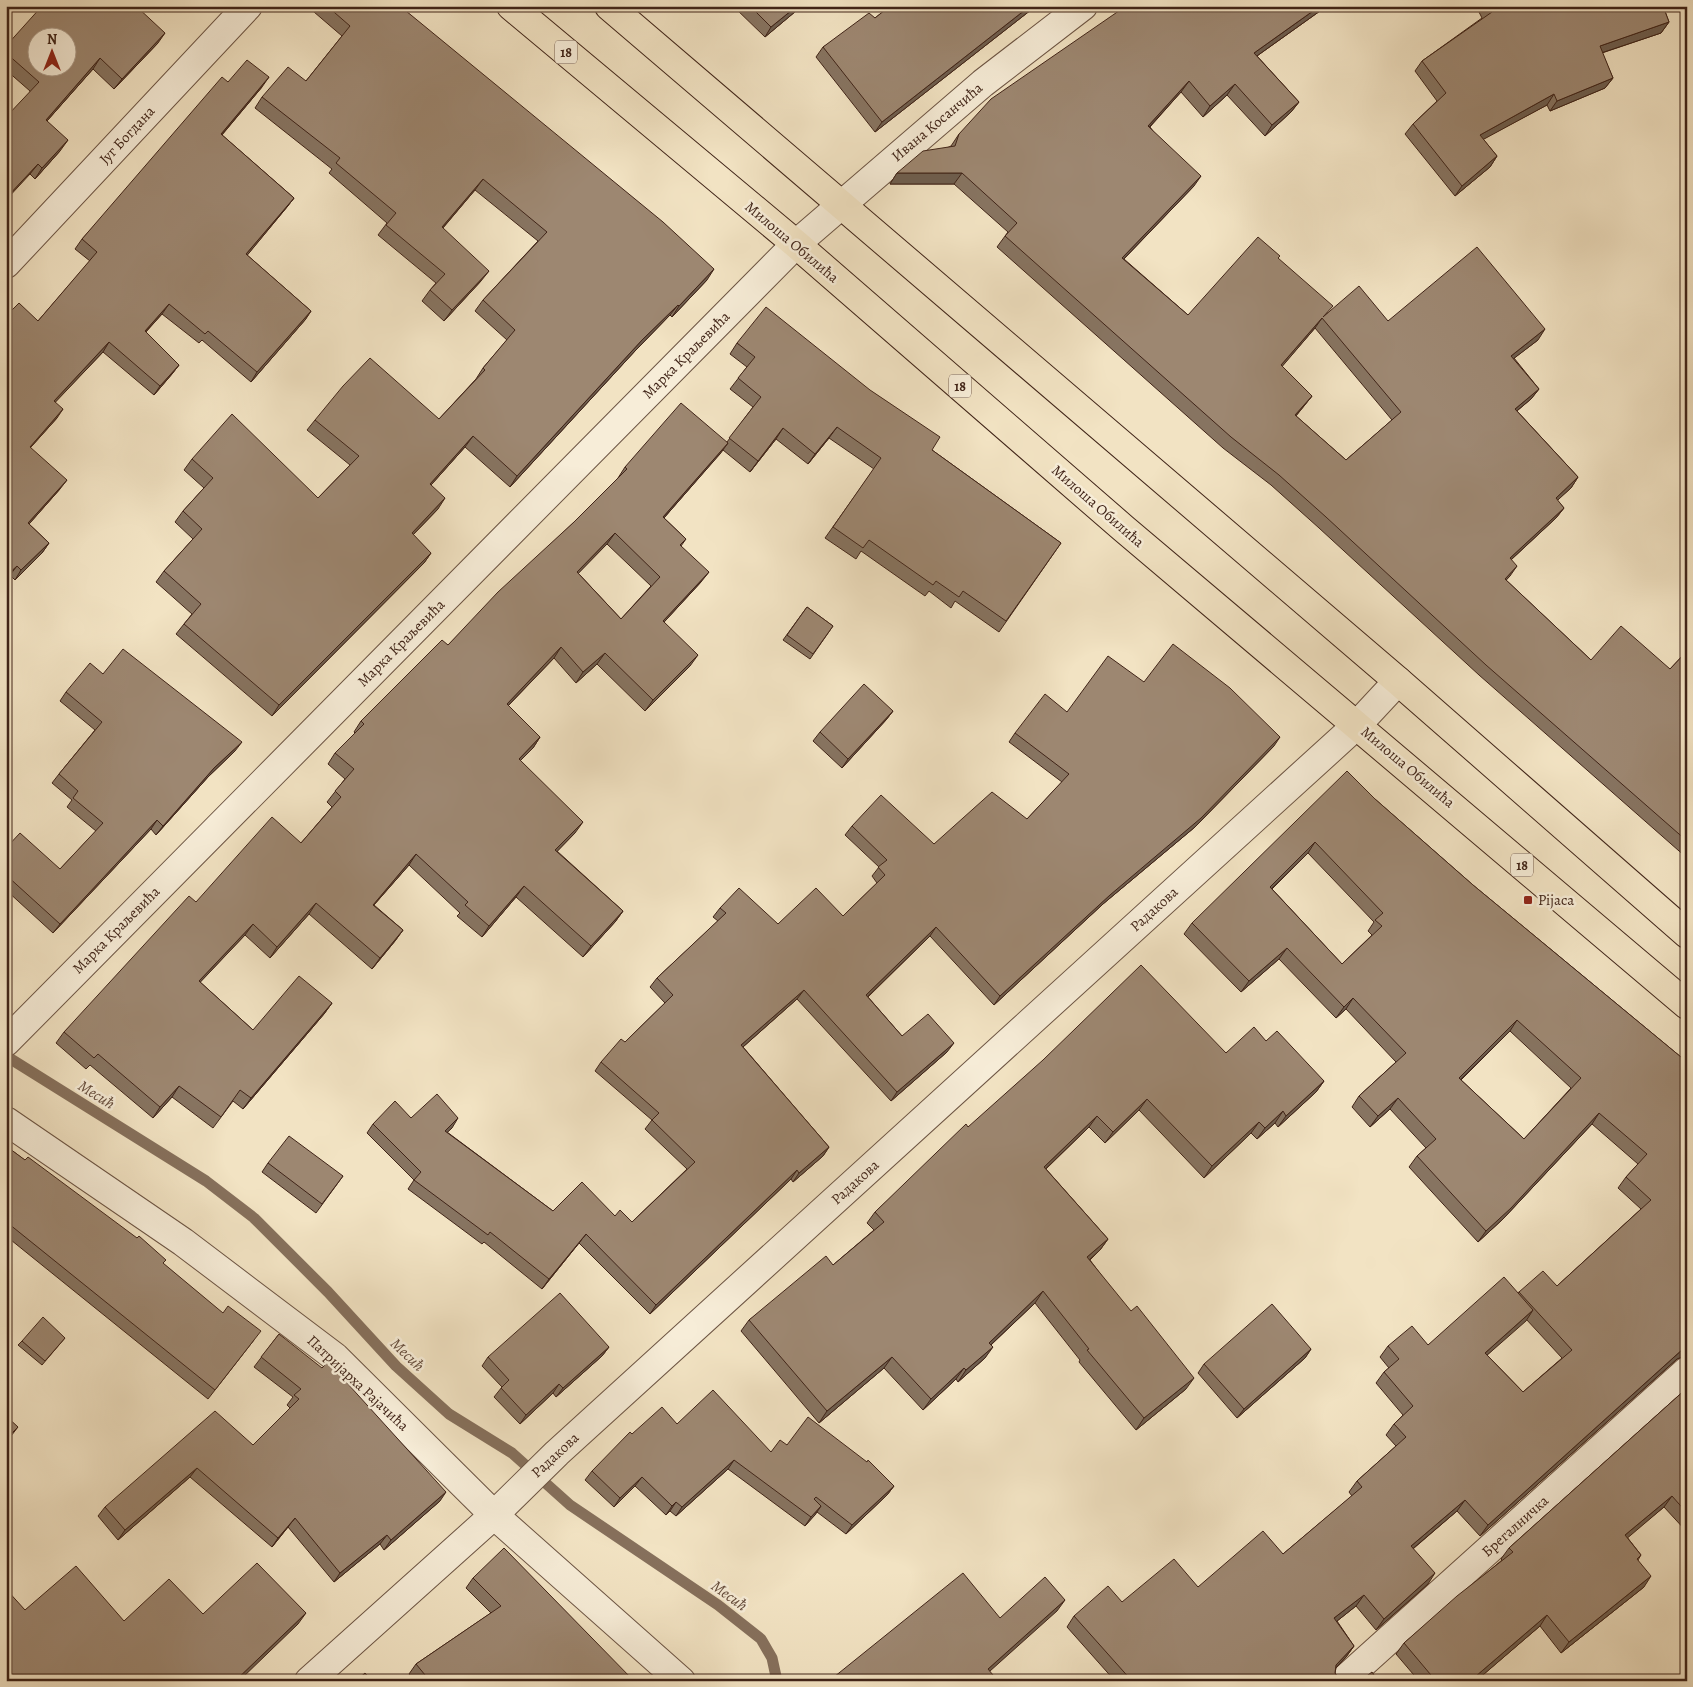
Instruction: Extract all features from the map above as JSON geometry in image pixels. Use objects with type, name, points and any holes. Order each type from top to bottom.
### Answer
[{"type":"main road","name":"Милоша Обилића","points":[[511,6],[796,244],[1123,528],[1358,724],[1687,1005]]},
{"type":"main road","points":[[609,6],[844,205],[1398,681],[1687,934]]},
{"type":"street","name":"Југ Богдана","points":[[6,264],[248,6]]},
{"type":"street","name":"Ивана Косанчића","points":[[796,244],[844,205],[891,161],[984,83],[1083,6]]},
{"type":"street","name":"Марка Краљевића","points":[[13,1034],[796,244]]},
{"type":"street","name":"Радакова","points":[[309,1681],[494,1515],[557,1452],[1358,724],[1398,681]]},
{"type":"street","name":"Патријарха Рајачића","points":[[6,1121],[184,1242],[328,1351],[494,1515],[681,1681]]},
{"type":"street","name":"Брегалничка","points":[[1343,1681],[1687,1371]]},
{"type":"building","points":[[42,6],[136,6],[165,33],[122,79],[100,58],[46,120],[68,140],[42,168],[38,164],[6,198],[6,117],[39,82],[34,78],[78,78],[78,28],[28,28],[28,72],[6,53],[6,46]]},
{"type":"building","points":[[327,6],[400,6],[663,222],[714,269],[679,306],[642,340],[517,476],[473,436],[430,484],[445,498],[412,533],[431,553],[279,705],[184,624],[201,604],[164,571],[202,529],[183,511],[213,478],[192,459],[232,414],[318,498],[359,456],[315,420],[343,386],[370,358],[439,419],[485,370],[483,368],[515,330],[483,300],[547,232],[483,179],[442,227],[489,271],[452,310],[430,290],[445,274],[386,225],[396,213],[336,163],[340,158],[262,97],[288,67],[306,81],[350,26]]},
{"type":"building","points":[[750,6],[797,6],[771,27]]},
{"type":"building","points":[[890,6],[1030,6],[882,122],[823,47],[869,13],[875,18]]},
{"type":"building","points":[[1126,6],[1320,6],[1254,53],[1299,102],[1272,125],[1235,84],[1210,106],[1189,81],[1148,126],[1201,176],[1122,258],[1188,315],[1258,237],[1280,256],[1278,258],[1333,306],[1323,317],[1359,286],[1388,321],[1477,247],[1545,329],[1511,356],[1539,389],[1515,409],[1578,477],[1556,498],[1564,508],[1510,558],[1517,566],[1505,579],[1591,660],[1621,626],[1670,669],[1687,651],[1687,841],[1486,665],[1279,475],[1231,437],[1005,236],[1017,223],[962,173],[897,173],[923,151],[955,146],[959,134],[991,99]],"holes":[[[1322,318],[1401,412],[1346,460],[1295,415],[1312,396],[1281,365]]]},
{"type":"building","points":[[1489,6],[1663,6],[1669,22],[1600,46],[1613,78],[1557,101],[1554,94],[1480,135],[1497,156],[1462,186],[1413,124],[1446,93],[1422,61],[1492,12]]},
{"type":"building","points":[[247,60],[269,77],[221,134],[294,198],[246,254],[311,311],[257,372],[208,331],[205,334],[169,304],[145,331],[179,365],[160,386],[109,342],[54,401],[63,409],[30,447],[67,480],[28,523],[49,543],[21,570],[17,566],[6,576],[6,316],[19,303],[38,321],[97,252],[82,239],[222,77],[228,82]]},
{"type":"building","points":[[766,307],[870,390],[940,437],[932,450],[1061,543],[1006,621],[963,591],[959,597],[936,581],[933,585],[869,540],[863,548],[833,527],[881,458],[837,427],[815,454],[783,428],[758,461],[729,438],[761,397],[738,378],[755,357],[737,343]]},
{"type":"building","points":[[681,403],[728,443],[663,517],[686,539],[680,545],[709,572],[663,621],[698,655],[653,700],[605,653],[583,672],[561,647],[507,704],[540,737],[519,759],[583,822],[555,850],[623,911],[591,946],[524,886],[489,926],[465,905],[468,902],[416,854],[373,905],[403,930],[380,958],[316,903],[277,947],[253,924],[199,981],[253,1030],[299,976],[332,1003],[251,1098],[240,1090],[221,1117],[179,1086],[160,1107],[98,1054],[94,1058],[64,1032],[189,896],[196,902],[272,817],[301,843],[341,797],[335,791],[354,769],[335,753],[364,724],[361,721],[442,640],[448,645],[498,592],[574,522],[627,469],[625,467]],"holes":[[[615,533],[660,577],[621,619],[577,572]]]},
{"type":"building","points":[[807,607],[833,626],[813,654],[787,635]]},
{"type":"building","points":[[1173,644],[1230,688],[1280,737],[1201,818],[1110,895],[1000,996],[936,927],[866,995],[902,1036],[928,1014],[954,1043],[897,1092],[804,990],[741,1045],[829,1147],[799,1173],[797,1170],[656,1305],[586,1234],[549,1279],[490,1232],[488,1235],[414,1180],[421,1172],[373,1124],[395,1101],[411,1118],[437,1094],[458,1118],[445,1131],[553,1211],[582,1182],[615,1216],[620,1210],[632,1222],[695,1162],[652,1120],[659,1113],[601,1062],[621,1039],[625,1042],[673,995],[657,978],[726,913],[720,908],[739,888],[778,924],[816,888],[843,916],[885,875],[878,867],[887,860],[852,826],[881,795],[934,844],[992,792],[1027,819],[1069,774],[1015,733],[1045,694],[1067,712],[1108,656],[1144,682]]},
{"type":"building","points":[[123,649],[242,742],[214,768],[163,826],[157,820],[60,924],[6,875],[6,848],[20,833],[60,869],[103,823],[73,798],[78,791],[59,774],[102,722],[66,692],[90,663],[103,674]]},
{"type":"building","points":[[864,684],[893,711],[848,759],[820,732]]},
{"type":"building","points":[[1347,771],[1375,799],[1473,885],[1687,1062],[1687,1347],[1488,1525],[1465,1500],[1411,1546],[1435,1573],[1384,1619],[1364,1595],[1334,1618],[1354,1646],[1336,1665],[1335,1673],[1340,1681],[1132,1681],[1074,1616],[1108,1586],[1122,1602],[1174,1559],[1198,1587],[1263,1531],[1283,1554],[1362,1487],[1357,1481],[1406,1437],[1394,1424],[1413,1406],[1384,1372],[1399,1359],[1388,1346],[1412,1326],[1428,1345],[1504,1277],[1533,1310],[1485,1353],[1523,1392],[1572,1350],[1519,1292],[1543,1271],[1557,1286],[1651,1200],[1626,1177],[1647,1154],[1599,1113],[1511,1208],[1486,1231],[1417,1156],[1436,1139],[1398,1098],[1378,1116],[1359,1096],[1406,1053],[1353,998],[1344,1007],[1287,948],[1249,981],[1192,923]],"holes":[[[1315,842],[1383,913],[1375,920],[1382,926],[1342,964],[1270,887]],[[1517,1020],[1581,1078],[1524,1139],[1459,1078]]]},
{"type":"building","points":[[1141,965],[1226,1053],[1254,1027],[1266,1041],[1277,1031],[1324,1081],[1286,1116],[1283,1111],[1265,1128],[1259,1122],[1212,1166],[1147,1099],[1113,1132],[1097,1116],[1044,1167],[1108,1239],[1087,1257],[1131,1311],[1137,1306],[1194,1378],[1144,1418],[1087,1350],[1089,1349],[1043,1291],[989,1343],[993,1347],[966,1370],[964,1368],[931,1399],[892,1357],[827,1411],[749,1320],[826,1256],[833,1265],[884,1222],[875,1212],[966,1124],[968,1127],[1043,1060]]},
{"type":"building","points":[[289,1136],[343,1176],[322,1204],[268,1163]]},
{"type":"building","points":[[6,1146],[25,1160],[28,1157],[137,1238],[139,1236],[166,1260],[163,1263],[223,1313],[228,1306],[261,1331],[215,1390],[9,1224],[6,1227]]},
{"type":"building","points":[[560,1293],[609,1347],[563,1388],[559,1384],[526,1415],[501,1388],[509,1380],[488,1357]]},
{"type":"building","points":[[1272,1304],[1311,1349],[1244,1409],[1204,1364]]},
{"type":"building","points":[[43,1317],[65,1338],[45,1361],[22,1341]]},
{"type":"building","points":[[279,1334],[322,1368],[328,1362],[446,1492],[391,1540],[387,1535],[340,1573],[295,1518],[278,1538],[197,1468],[125,1530],[105,1507],[215,1411],[253,1445],[299,1399],[294,1395],[301,1389],[261,1357]]},
{"type":"building","points":[[1687,1388],[1687,1513],[1672,1496],[1625,1535],[1641,1555],[1637,1559],[1651,1576],[1569,1642],[1547,1615],[1476,1676],[1480,1681],[1436,1681],[1404,1643],[1457,1596],[1513,1552],[1509,1548]]},
{"type":"building","points":[[713,1390],[771,1452],[780,1440],[787,1445],[808,1417],[867,1462],[868,1460],[894,1486],[852,1525],[816,1497],[814,1499],[821,1506],[811,1517],[734,1460],[682,1507],[676,1502],[672,1506],[642,1477],[620,1498],[592,1471],[630,1432],[632,1434],[662,1407],[677,1424]]},
{"type":"building","points":[[6,1416],[18,1427],[6,1439]]},
{"type":"building","points":[[504,1548],[634,1681],[430,1681],[416,1664],[501,1606],[473,1578]]},
{"type":"building","points":[[257,1563],[306,1613],[235,1681],[6,1681],[6,1589],[25,1610],[76,1566],[124,1621],[169,1579],[203,1614]]},
{"type":"building","points":[[963,1573],[1000,1618],[1045,1577],[1065,1600],[988,1669],[998,1681],[829,1681]]},
{"type":"building","points":[[1372,1672],[1378,1681],[1360,1681]]},
{"type":"building","points":[[365,1673],[372,1681],[356,1681]]},
{"type":"waterway","name":"Месић","points":[[6,1056],[206,1181],[254,1218],[328,1292],[396,1366],[449,1414],[512,1453],[570,1505],[718,1605],[761,1639],[772,1658],[777,1681]]},
{"type":"place","name":"Pijaca","points":[[1528,900]]}]
